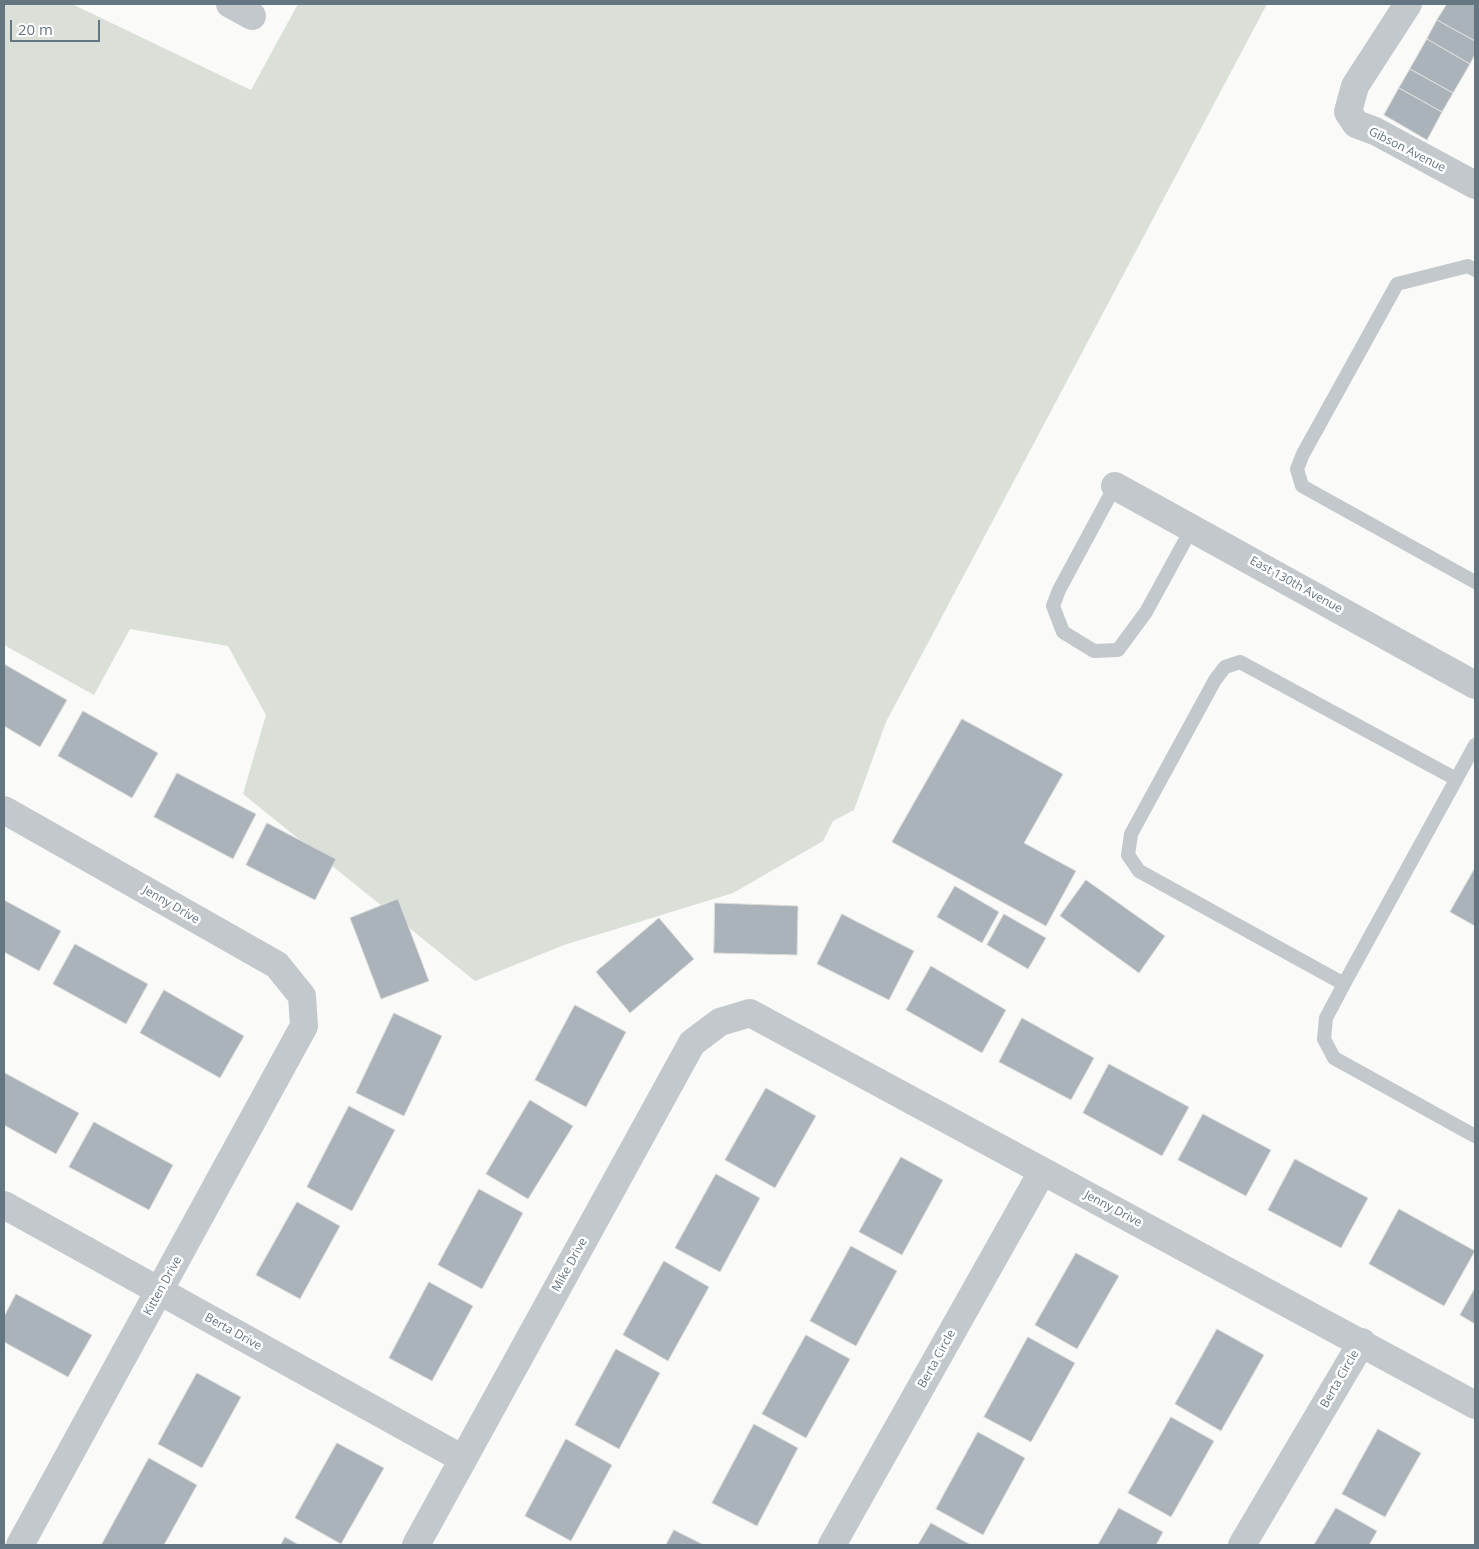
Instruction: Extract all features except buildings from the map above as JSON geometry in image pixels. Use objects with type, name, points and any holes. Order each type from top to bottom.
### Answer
[{"type":"street","name":"Gibson Avenue","points":[[1408,4],[1355,86],[1348,112],[1356,124],[1375,132],[1475,185]]},
{"type":"street","name":"East 130th Avenue","points":[[1115,486],[1475,685]]},
{"type":"street","name":"Jenny Drive","points":[[4,810],[277,965],[302,996],[304,1026]]},
{"type":"street","name":"Jenny Drive","points":[[750,1013],[1042,1172],[1362,1342],[1475,1405]]},
{"type":"street","name":"Mike Drive","points":[[416,1545],[692,1043],[720,1022],[750,1013]]},
{"type":"street","name":"Kitten Drive","points":[[20,1545],[304,1026]]},
{"type":"street","name":"Berta Circle","points":[[832,1545],[1042,1172]]},
{"type":"street","name":"Berta Drive","points":[[4,1205],[463,1459]]},
{"type":"street","name":"Berta Circle","points":[[1242,1545],[1362,1342]]},
{"type":"lane","points":[[1475,270],[1468,266],[1397,284],[1303,454],[1297,469],[1302,486],[1475,582]]},
{"type":"lane","points":[[1115,486],[1059,590],[1053,606],[1062,632],[1094,651],[1118,650],[1132,634],[1192,528]]},
{"type":"lane","points":[[1344,984],[1139,871],[1128,855],[1131,834],[1215,680],[1225,667],[1240,662],[1456,780]]},
{"type":"lane","points":[[1475,744],[1326,1018],[1324,1039],[1334,1058],[1475,1136]]},
{"type":"shaded area","points":[[4,4],[72,4],[251,90],[298,4],[1267,4],[886,722],[854,810],[833,821],[823,841],[733,893],[564,945],[475,981],[243,794],[266,715],[228,646],[130,629],[94,695],[4,645]]}]
